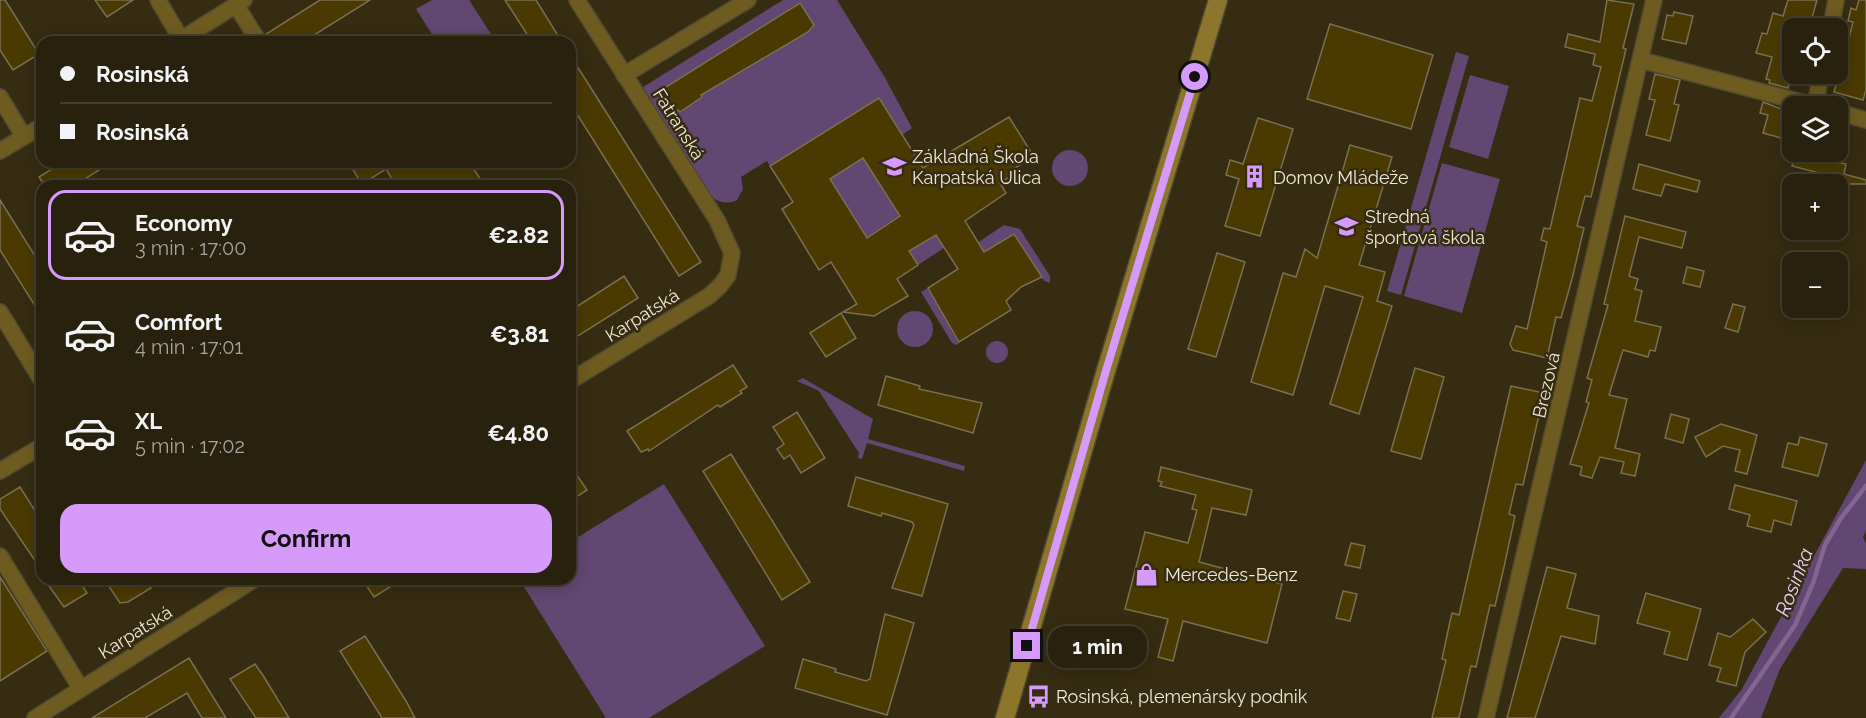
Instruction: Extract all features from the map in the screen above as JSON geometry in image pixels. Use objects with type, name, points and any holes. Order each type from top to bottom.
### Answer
[{"type":"street","points":[[158,0],[176,36]]},
{"type":"street","name":"Fatranská","points":[[577,0],[729,240],[732,253],[728,275]]},
{"type":"street","points":[[624,75],[748,0]]},
{"type":"street","points":[[1005,718],[1105,374],[1218,0]]},
{"type":"street","name":"Brezová","points":[[1486,718],[1654,0]]},
{"type":"street","points":[[1833,18],[1836,0]]},
{"type":"street","points":[[187,36],[240,3],[256,36]]},
{"type":"street","points":[[1641,60],[1782,97]]},
{"type":"street","points":[[0,97],[24,137]]},
{"type":"street","points":[[1848,115],[1866,120]]},
{"type":"street","points":[[0,151],[36,130]]},
{"type":"street","name":"Karpatská","points":[[576,377],[709,296],[728,275]]},
{"type":"street","points":[[0,312],[36,371]]},
{"type":"street","points":[[0,471],[36,450]]},
{"type":"street","points":[[0,556],[81,689]]},
{"type":"street","name":"Karpatská","points":[[35,718],[246,585]]},
{"type":"shaded area","points":[[432,0],[469,0],[491,34],[488,36],[433,36],[416,9]]},
{"type":"shaded area","points":[[783,0],[837,0],[884,76],[912,128],[902,135],[770,166],[767,161],[741,177],[743,189],[737,200],[723,202],[710,196],[643,87]],"holes":[[[800,3],[807,32],[701,95],[702,97],[680,111],[671,114],[658,92]]]},
{"type":"shaded area","points":[[1456,52],[1469,56],[1401,295],[1387,291]]},
{"type":"shaded area","points":[[1470,75],[1509,86],[1488,159],[1449,147]]},
{"type":"shaded area","points":[[1070,150],[1083,155],[1088,168],[1083,181],[1070,186],[1057,181],[1052,168],[1057,155]]},
{"type":"shaded area","points":[[863,158],[900,216],[867,238],[830,179]]},
{"type":"shaded area","points":[[1442,163],[1500,179],[1462,313],[1404,296]]},
{"type":"shaded area","points":[[1004,225],[1020,229],[1050,276],[1050,283],[1044,281],[1032,260],[977,257],[971,247]]},
{"type":"shaded area","points":[[942,231],[950,244],[918,265],[909,251]]},
{"type":"shaded area","points":[[928,288],[953,327],[951,330],[959,343],[957,345],[952,343],[921,292]]},
{"type":"shaded area","points":[[915,311],[928,316],[933,329],[928,342],[915,347],[902,342],[897,329],[902,316]]},
{"type":"shaded area","points":[[997,341],[1005,344],[1008,352],[1005,360],[997,363],[989,360],[986,352],[989,344]]},
{"type":"shaded area","points":[[803,378],[873,419],[868,439],[965,466],[964,471],[867,443],[862,459],[858,458],[859,453],[819,391],[797,381]]},
{"type":"shaded area","points":[[1866,460],[1866,531],[1863,537],[1866,544],[1866,569],[1843,568],[1780,669],[1761,718],[1719,718],[1742,689]]},
{"type":"shaded area","points":[[664,484],[765,646],[649,718],[606,718],[523,585],[576,585],[576,538]]},
{"type":"building","points":[[0,0],[5,0],[36,49],[36,56],[13,70],[0,50]]},
{"type":"building","points":[[95,0],[133,0],[107,17]]},
{"type":"building","points":[[320,0],[370,0],[313,36],[267,36],[266,34]]},
{"type":"building","points":[[505,0],[536,0],[558,36],[528,36]]},
{"type":"building","points":[[1607,0],[1634,4],[1623,48],[1626,49],[1591,197],[1585,196],[1577,226],[1584,228],[1572,279],[1561,318],[1556,317],[1547,358],[1513,350],[1510,344],[1516,326],[1527,329],[1547,242],[1541,240],[1544,228],[1550,229],[1580,98],[1592,101],[1601,67],[1593,65],[1595,54],[1565,47],[1568,34],[1600,42]]},
{"type":"building","points":[[1788,0],[1817,0],[1812,18],[1782,18],[1782,84],[1789,84],[1788,88],[1769,83],[1770,80],[1766,79],[1772,57],[1756,53],[1762,33],[1767,34],[1773,13],[1783,16]]},
{"type":"building","points":[[1859,0],[1866,0],[1866,90],[1863,100],[1834,92],[1836,84],[1848,84],[1848,43],[1853,22],[1848,21],[1851,8],[1856,10]]},
{"type":"building","points":[[800,3],[814,25],[808,32],[701,95],[702,97],[680,112],[678,110],[671,114],[658,92]]},
{"type":"building","points":[[1674,12],[1693,16],[1686,44],[1662,39],[1667,15],[1673,16]]},
{"type":"building","points":[[1330,24],[1433,55],[1411,129],[1307,99]]},
{"type":"building","points":[[576,64],[701,262],[679,276],[576,113]]},
{"type":"building","points":[[1655,74],[1680,80],[1674,104],[1679,105],[1670,141],[1646,135],[1655,100],[1649,99]]},
{"type":"building","points":[[879,98],[923,168],[1009,117],[1034,157],[1015,168],[1017,172],[1000,183],[1006,193],[965,221],[984,252],[1014,234],[1042,277],[1021,287],[1006,301],[1011,310],[959,342],[928,288],[958,269],[936,235],[909,251],[918,265],[897,279],[908,296],[874,316],[843,312],[857,304],[831,262],[819,270],[782,209],[793,202],[770,166]],"holes":[[[863,158],[900,216],[867,238],[830,179]]]},
{"type":"building","points":[[1763,102],[1782,109],[1782,138],[1763,133],[1768,115],[1760,113]]},
{"type":"building","name":"Domov Mládeže","points":[[1258,118],[1293,129],[1260,236],[1225,226],[1239,179],[1226,175],[1230,160],[1243,164]]},
{"type":"building","points":[[1350,145],[1392,157],[1359,265],[1385,272],[1377,301],[1392,306],[1359,414],[1330,404],[1363,297],[1325,286],[1293,395],[1251,382],[1283,273],[1296,277],[1305,249],[1317,258]]},
{"type":"building","points":[[1793,162],[1846,164],[1844,174],[1819,174],[1792,166]]},
{"type":"building","points":[[1639,164],[1700,181],[1697,192],[1665,184],[1661,196],[1633,189]]},
{"type":"building","points":[[53,168],[102,168],[83,180],[41,180],[39,177]]},
{"type":"building","points":[[352,168],[473,168],[481,180],[392,180],[386,169],[368,180],[359,180]]},
{"type":"building","points":[[1848,175],[1866,180],[1866,184],[1848,184]]},
{"type":"building","points":[[0,200],[36,257],[36,307],[0,250]]},
{"type":"building","points":[[1625,216],[1686,232],[1682,248],[1639,237],[1629,276],[1638,279],[1635,289],[1642,291],[1635,321],[1661,327],[1655,351],[1650,350],[1648,357],[1623,350],[1609,395],[1627,399],[1615,448],[1640,454],[1635,476],[1621,473],[1624,462],[1600,457],[1592,478],[1580,475],[1582,467],[1570,464],[1589,403],[1586,402],[1592,380],[1587,378],[1608,305],[1604,304]]},
{"type":"building","points":[[1217,253],[1245,262],[1216,357],[1188,349]]},
{"type":"building","points":[[1687,267],[1704,271],[1700,287],[1683,283]]},
{"type":"building","points":[[624,276],[638,298],[576,337],[576,307]]},
{"type":"building","points":[[1733,304],[1745,307],[1738,332],[1725,328]]},
{"type":"building","points":[[841,313],[856,338],[826,357],[810,333]]},
{"type":"building","points":[[733,365],[747,387],[740,391],[742,393],[720,407],[718,405],[649,451],[648,449],[641,452],[627,431]]},
{"type":"building","points":[[1415,368],[1444,377],[1421,459],[1391,451]]},
{"type":"building","points":[[886,376],[920,386],[919,389],[982,403],[973,433],[878,405]]},
{"type":"building","points":[[1511,386],[1544,393],[1523,485],[1516,484],[1509,514],[1515,516],[1495,606],[1490,605],[1476,667],[1471,666],[1459,718],[1432,718],[1446,660],[1442,659],[1452,613],[1459,615]]},
{"type":"building","points":[[797,412],[825,458],[801,473],[790,455],[784,459],[777,449],[784,444],[773,427]]},
{"type":"building","points":[[1671,414],[1689,419],[1683,443],[1665,438]]},
{"type":"building","points":[[1721,424],[1757,435],[1747,474],[1735,471],[1740,450],[1723,446],[1706,457],[1695,437]]},
{"type":"building","points":[[1800,437],[1827,444],[1818,476],[1782,467],[1788,443],[1798,445]]},
{"type":"building","points":[[731,454],[810,582],[782,600],[703,471]]},
{"type":"building","points":[[1161,467],[1252,490],[1246,515],[1212,508],[1199,562],[1282,584],[1267,643],[1183,621],[1173,661],[1158,657],[1168,619],[1125,609],[1145,532],[1188,543],[1197,510],[1192,509],[1196,495],[1160,486],[1162,482],[1158,481]]},
{"type":"building","points":[[576,474],[587,490],[576,497]]},
{"type":"building","points":[[856,477],[948,504],[922,596],[892,588],[914,525],[912,522],[882,513],[881,516],[848,506]]},
{"type":"building","points":[[1735,485],[1797,501],[1791,525],[1774,520],[1771,532],[1747,526],[1750,515],[1729,509]]},
{"type":"building","points":[[20,487],[36,512],[36,562],[0,509],[0,499]]},
{"type":"building","points":[[1351,543],[1365,546],[1360,568],[1345,565]]},
{"type":"building","points":[[1547,567],[1576,574],[1567,608],[1599,616],[1595,644],[1561,636],[1535,718],[1507,718]]},
{"type":"building","points":[[0,577],[47,651],[0,681]]},
{"type":"building","points":[[48,585],[82,585],[87,593],[64,607]]},
{"type":"building","points":[[108,585],[149,585],[151,588],[128,602],[120,603]]},
{"type":"building","points":[[366,585],[393,585],[374,597]]},
{"type":"building","points":[[1343,591],[1357,594],[1350,621],[1336,618]]},
{"type":"building","points":[[1646,593],[1701,609],[1687,660],[1664,654],[1670,632],[1637,623]]},
{"type":"building","points":[[885,614],[914,623],[887,715],[795,688],[803,659],[836,669],[835,672],[866,681],[870,679]]},
{"type":"building","points":[[1753,619],[1766,632],[1745,652],[1736,686],[1717,681],[1721,668],[1709,665],[1718,633],[1730,637]]},
{"type":"building","points":[[365,636],[415,718],[382,718],[340,651]]},
{"type":"building","points":[[189,658],[226,718],[202,718],[187,693],[145,718],[92,718]]},
{"type":"building","points":[[255,664],[289,718],[256,718],[230,679]]},
{"type":"waterway","name":"Rosinka","points":[[1731,718],[1795,625],[1813,583],[1825,545],[1841,518],[1866,486]]},
{"type":"place","name":"Základná Škola Karpatská Ulica","points":[[894,166]]},
{"type":"place","name":"Domov Mládeže","points":[[1255,177]]},
{"type":"place","name":"Stredná športová škola","points":[[1347,226]]},
{"type":"place","name":"Mercedes-Benz","points":[[1147,574]]},
{"type":"place","name":"Rosinská, plemenársky podnik","points":[[1038,696]]},
{"type":"route","points":[[1027,646],[1105,374],[1195,77]]}]
